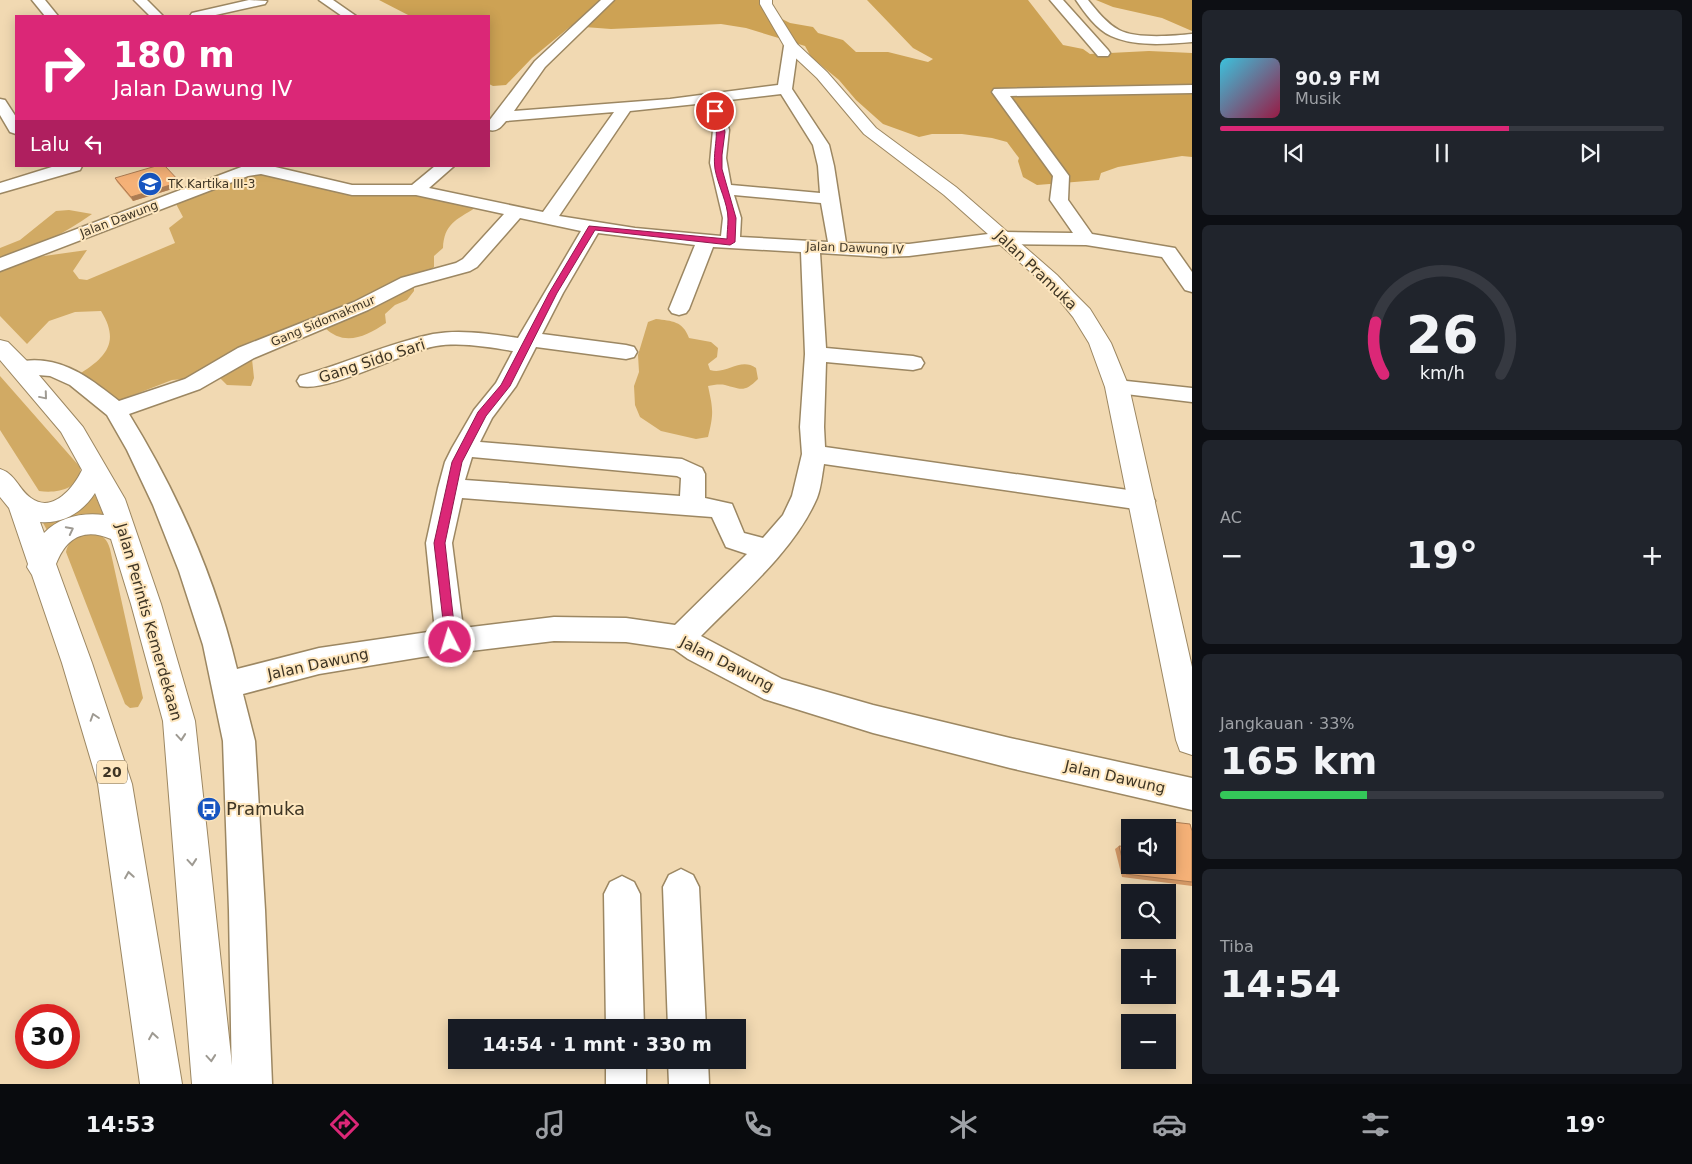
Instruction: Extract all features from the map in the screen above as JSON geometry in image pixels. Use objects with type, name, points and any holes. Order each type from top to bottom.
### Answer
[{"type":"main road","name":"Jalan Pramuka","points":[[766,0],[766,4],[791,46],[822,75],[870,131],[950,191],[1050,280],[1082,314],[1100,343],[1118,387],[1142,501],[1183,649],[1192,740]]},
{"type":"main road","name":"Jalan Perintis Kemerdekaan","points":[[0,347],[21,368],[71,427],[112,499],[179,721],[213,1084]]},
{"type":"main road","points":[[20,505],[47,512],[60,510],[79,497],[89,485],[95,470]]},
{"type":"main road","name":"20","points":[[0,478],[20,505],[77,663],[115,784],[160,1084]]},
{"type":"main road","points":[[41,567],[55,539],[68,530],[84,524],[101,525],[123,533]]},
{"type":"street","points":[[38,0],[51,15]]},
{"type":"street","points":[[140,0],[156,15]]},
{"type":"street","points":[[325,0],[348,15]]},
{"type":"street","points":[[490,128],[502,117],[515,96],[540,64],[608,0]]},
{"type":"street","points":[[1056,0],[1103,53]]},
{"type":"street","points":[[201,15],[261,2]]},
{"type":"street","points":[[1084,2],[1102,8]]},
{"type":"street","points":[[1084,2],[1109,28],[1125,37],[1192,38]]},
{"type":"street","points":[[791,46],[785,90],[819,140],[826,166],[838,249]]},
{"type":"street","points":[[1086,239],[1059,200],[1062,176],[999,92],[1192,89]]},
{"type":"street","points":[[502,117],[713,99],[785,90]]},
{"type":"street","points":[[0,99],[15,95]]},
{"type":"street","points":[[713,99],[721,132],[718,155],[719,169],[732,218],[730,242]]},
{"type":"street","points":[[0,103],[15,128]]},
{"type":"street","points":[[548,218],[624,107]]},
{"type":"street","points":[[0,138],[15,134]]},
{"type":"street","points":[[416,190],[445,167]]},
{"type":"street","points":[[0,188],[64,168]]},
{"type":"street","name":"Jalan Dawung","points":[[0,266],[252,169],[261,169],[352,190],[416,190]]},
{"type":"street","points":[[724,189],[830,199]]},
{"type":"street","name":"Jalan Dawung IV","points":[[416,190],[592,227],[706,241],[883,252],[1004,238],[1086,239],[1192,255]]},
{"type":"street","name":"Gang Sidomakmur","points":[[115,410],[161,396],[204,379],[231,360],[361,306],[408,282],[463,267],[470,263],[516,212]]},
{"type":"street","points":[[450,642],[439,543],[457,462],[482,415],[505,386],[526,343],[592,227]]},
{"type":"street","points":[[679,309],[706,241]]},
{"type":"street","points":[[681,638],[768,550],[792,521],[805,496],[814,454],[812,427],[816,354],[810,247]]},
{"type":"street","points":[[1168,252],[1192,286]]},
{"type":"street","name":"Gang Sido Sari","points":[[308,382],[340,373],[397,351],[435,340],[480,339],[626,352]]},
{"type":"street","points":[[816,354],[913,362]]},
{"type":"street","points":[[21,368],[53,369],[78,380],[115,410],[139,450],[166,505],[192,571],[217,645],[238,741],[248,910],[252,1084]]},
{"type":"street","points":[[1118,387],[1192,395]]},
{"type":"street","points":[[464,448],[530,457],[577,458],[688,470],[693,474],[692,506]]},
{"type":"street","points":[[814,454],[1142,501]]},
{"type":"street","points":[[450,488],[714,508],[723,511],[735,540],[768,550]]},
{"type":"street","name":"Jalan Dawung","points":[[226,686],[319,661],[450,642],[554,629],[626,630],[681,638],[698,650],[774,690],[874,719],[1000,751],[1192,794]]},
{"type":"street","points":[[680,887],[687,1019]]},
{"type":"street","points":[[622,894],[625,1019]]},
{"type":"street","points":[[626,1069],[626,1084]]},
{"type":"street","points":[[688,1069],[689,1084]]},
{"type":"shaded area","points":[[379,0],[764,0],[771,2],[782,19],[790,23],[813,27],[818,33],[843,40],[856,52],[888,52],[928,62],[933,59],[913,48],[867,0],[1028,0],[1063,45],[1083,49],[1090,54],[1149,51],[1192,53],[1192,157],[1182,156],[1118,167],[1101,173],[1099,180],[1037,185],[1023,177],[1018,161],[1019,158],[1007,142],[962,134],[932,134],[919,137],[883,124],[856,100],[839,80],[811,57],[805,46],[746,28],[721,24],[611,29],[571,26],[532,58],[506,85],[493,86],[490,84],[490,15],[408,15]]},
{"type":"shaded area","points":[[1096,0],[1192,0],[1192,31],[1162,18],[1113,7]]},
{"type":"shaded area","points":[[259,172],[347,195],[413,193],[475,208],[452,224],[446,233],[443,248],[434,256],[434,267],[414,284],[414,291],[407,300],[395,305],[385,314],[386,323],[355,338],[339,337],[324,327],[274,341],[252,359],[254,378],[251,386],[227,385],[218,376],[172,380],[118,401],[78,375],[88,369],[102,356],[110,341],[107,322],[101,311],[75,312],[49,321],[27,344],[0,316],[0,271],[37,257],[87,250],[73,271],[79,279],[87,280],[175,243],[169,228],[183,217],[175,202]]},
{"type":"shaded area","points":[[69,210],[92,214],[48,240],[0,260],[0,248],[20,240],[56,211]]},
{"type":"shaded area","points":[[656,319],[676,323],[684,328],[689,338],[711,342],[718,348],[717,357],[708,364],[710,370],[722,370],[744,364],[756,368],[758,379],[746,388],[739,389],[725,385],[708,386],[712,411],[708,437],[696,439],[661,431],[640,417],[635,405],[634,386],[639,372],[638,355],[648,322]]},
{"type":"shaded area","points":[[0,376],[80,467],[80,474],[72,485],[60,491],[39,491],[0,430]]},
{"type":"shaded area","points":[[95,495],[104,516],[49,534],[41,519],[83,505]]},
{"type":"shaded area","points":[[94,534],[105,538],[110,549],[143,698],[138,707],[130,708],[125,704],[66,552],[72,540],[84,535]]},
{"type":"building","name":"TK Kartika III-3","points":[[153,167],[166,167],[180,182],[131,197],[115,178]]},
{"type":"building","points":[[1176,822],[1190,824],[1192,831],[1192,882],[1126,874],[1176,874]]},
{"type":"place","name":"TK Kartika III-3","points":[[150,184]]},
{"type":"place","name":"Pramuka","points":[[209,809]]},
{"type":"route","points":[[450,642],[439,543],[457,462],[482,415],[505,386],[553,293],[592,227],[706,241],[730,242],[732,218],[719,169],[718,155],[721,132],[720,122],[715,111]]}]
